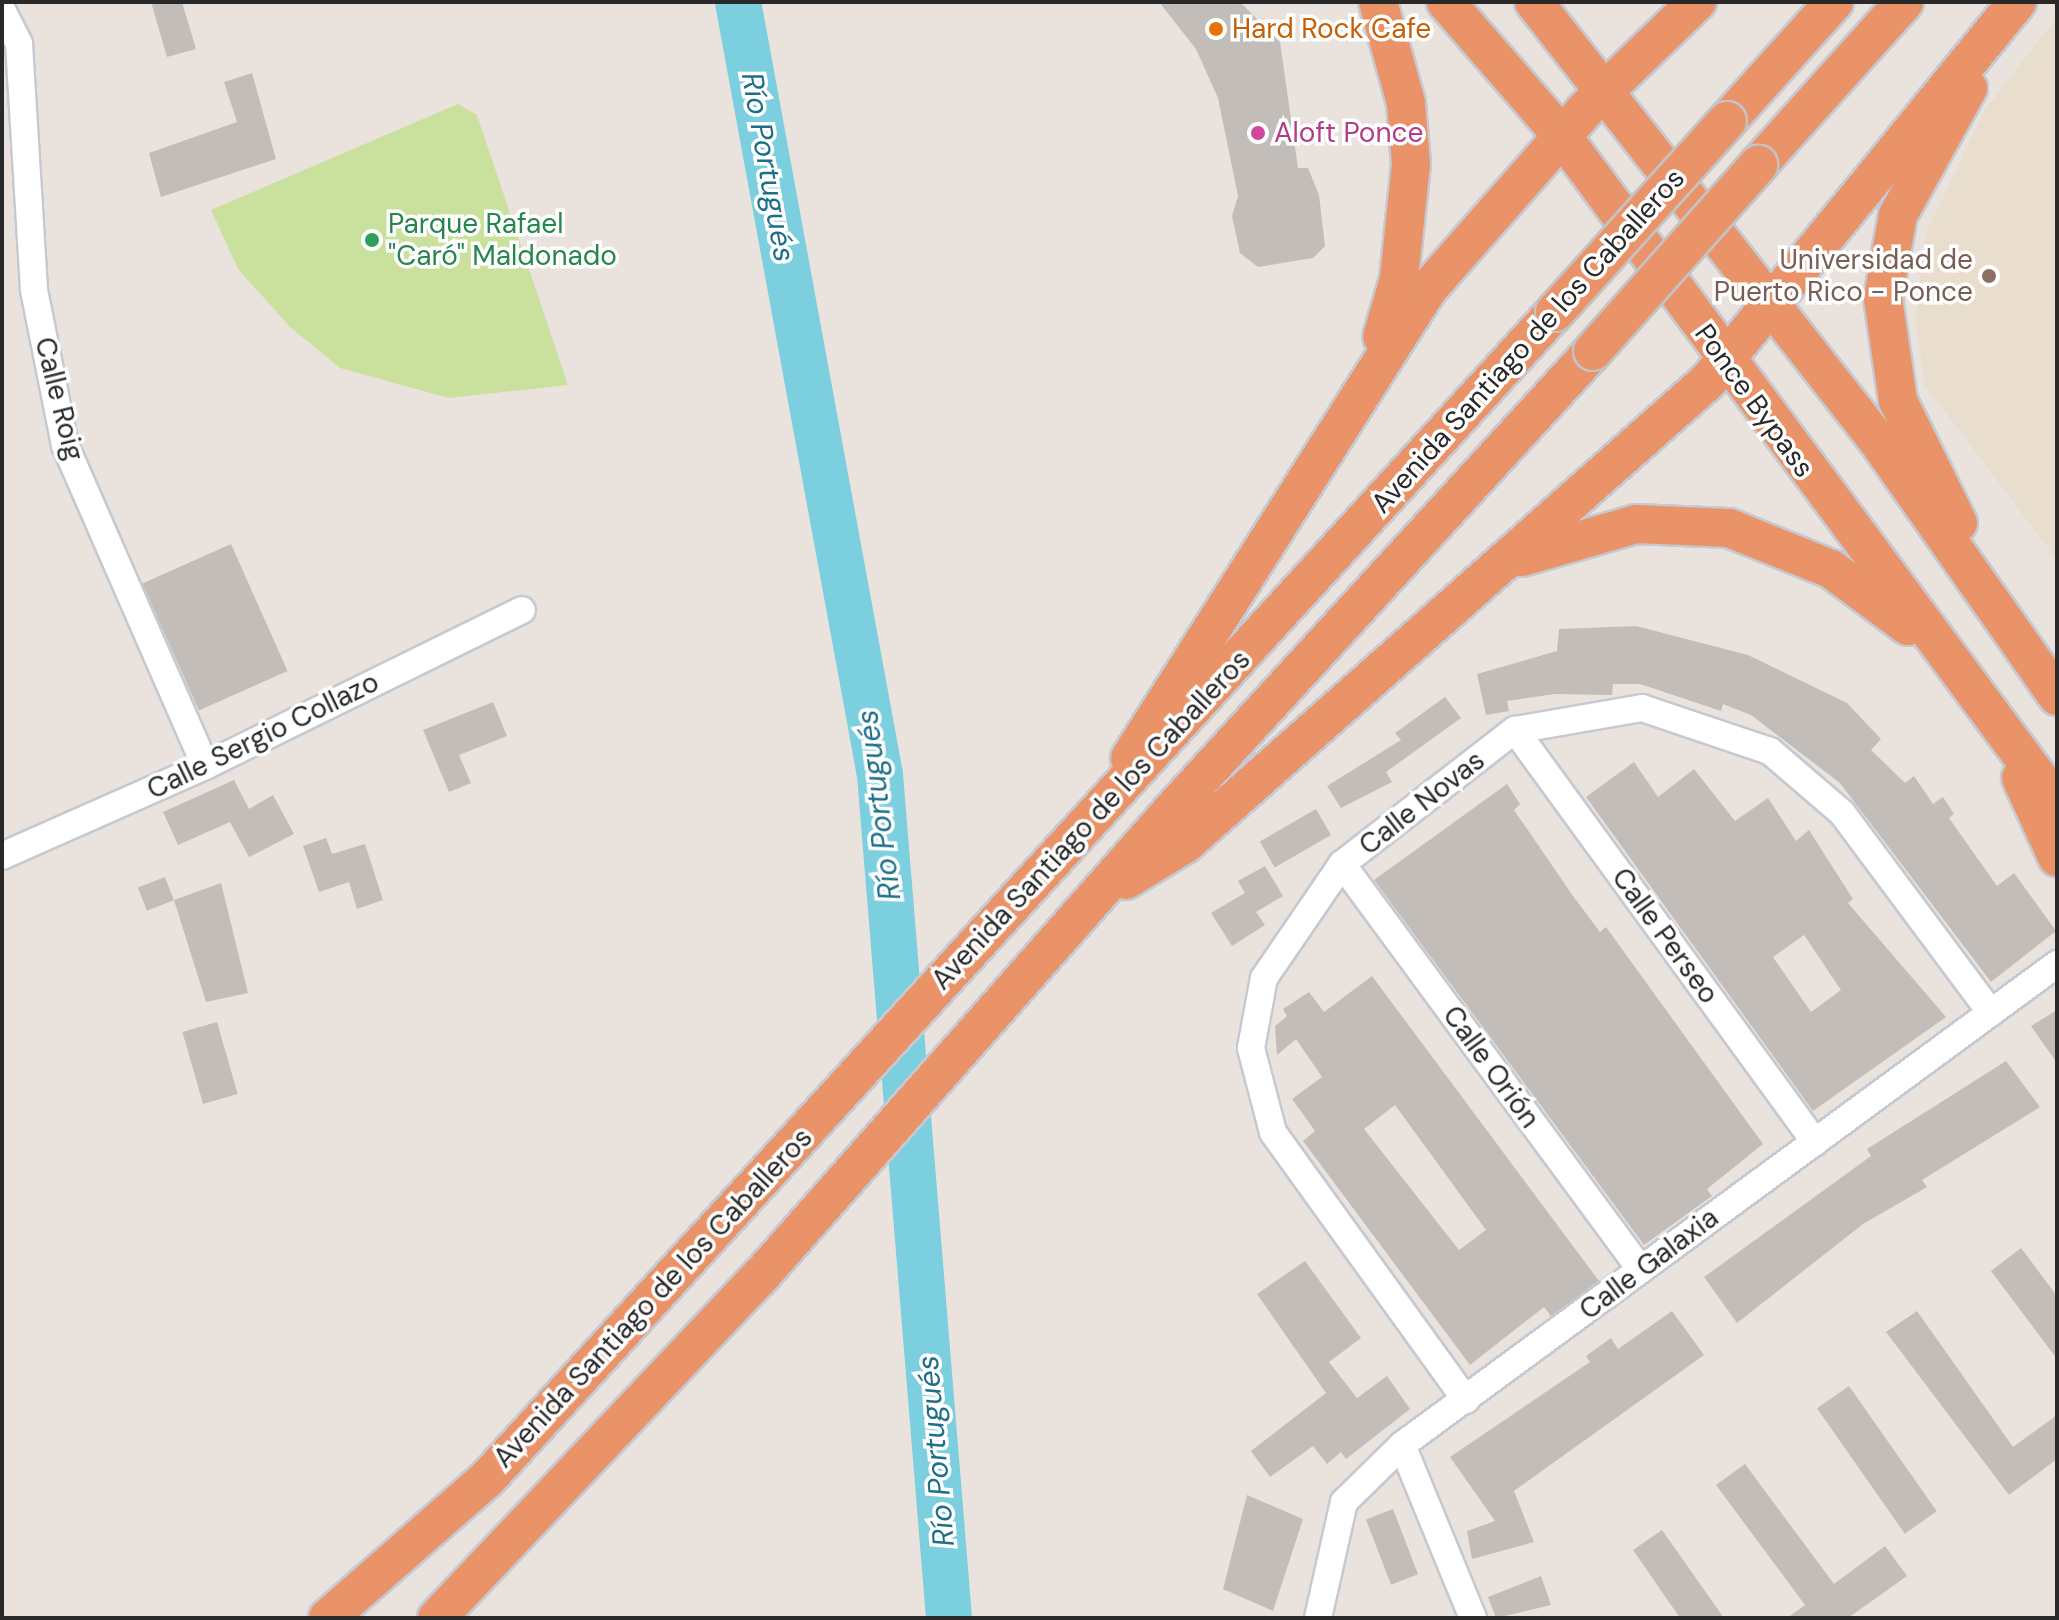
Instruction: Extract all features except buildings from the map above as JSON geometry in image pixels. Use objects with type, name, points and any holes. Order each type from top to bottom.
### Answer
[{"type":"highway","points":[[1356,403],[1396,292],[1409,221],[1406,103],[1378,2]]},
{"type":"highway","name":"Ponce Bypass","points":[[1446,2],[1562,136],[1724,361],[2057,803]]},
{"type":"highway","points":[[1534,2],[1607,88],[1771,301],[2057,696]]},
{"type":"highway","points":[[1155,731],[1204,646],[1356,403],[1456,252],[1607,88],[1697,2]]},
{"type":"highway","name":"Avenida Santiago de los Caballeros","points":[[328,1618],[487,1479],[1110,796],[1155,731],[1555,312],[1834,2]]},
{"type":"highway","name":"Avenida Santiago de los Caballeros","points":[[437,1618],[759,1278],[1090,901],[1593,351],[1904,2]]},
{"type":"highway","points":[[1090,901],[1185,844],[1724,361],[2018,2]]},
{"type":"highway","points":[[2000,617],[1898,401],[1883,298],[1898,215],[1915,175],[2018,2]]},
{"type":"highway","points":[[1497,566],[1636,524],[1729,528],[1831,569],[1941,649]]},
{"type":"highway","points":[[2013,744],[2057,857]]},
{"type":"street","name":"Calle Roig","points":[[2,10],[19,44],[34,290],[65,445],[205,766]]},
{"type":"street","name":"Calle Sergio Collazo","points":[[2,856],[205,766],[522,610]]},
{"type":"street","name":"Calle Novas","points":[[1466,1400],[1273,1132],[1251,1048],[1264,978],[1342,864],[1515,730],[1642,708],[1770,751],[1842,813],[1991,1013]]},
{"type":"street","name":"Calle Perseo","points":[[1515,730],[1815,1142]]},
{"type":"street","name":"Calle Orión","points":[[1342,864],[1641,1270]]},
{"type":"street","name":"Calle Galaxia","points":[[1318,1618],[1344,1502],[1402,1445],[2057,964]]},
{"type":"street","points":[[1402,1445],[1473,1618]]},
{"type":"shaded area","name":"Universidad de Puerto Rico - Ponce","points":[[2057,17],[2057,560],[1925,385],[1915,318],[1926,233],[1984,111]]},
{"type":"green space","name":"Parque Rafael \"Caró\" Maldonado","points":[[458,104],[477,115],[568,385],[449,398],[340,368],[290,327],[238,269],[211,210]]},
{"type":"waterway","name":"Río Portugués","points":[[738,2],[880,775],[949,1618]]},
{"type":"place","name":"Hard Rock Cafe","points":[[1216,29]]},
{"type":"place","name":"Aloft Ponce","points":[[1258,133]]},
{"type":"place","name":"Parque Rafael \"Caró\" Maldonado","points":[[372,240]]},
{"type":"place","name":"Universidad de Puerto Rico - Ponce","points":[[1989,276]]}]
